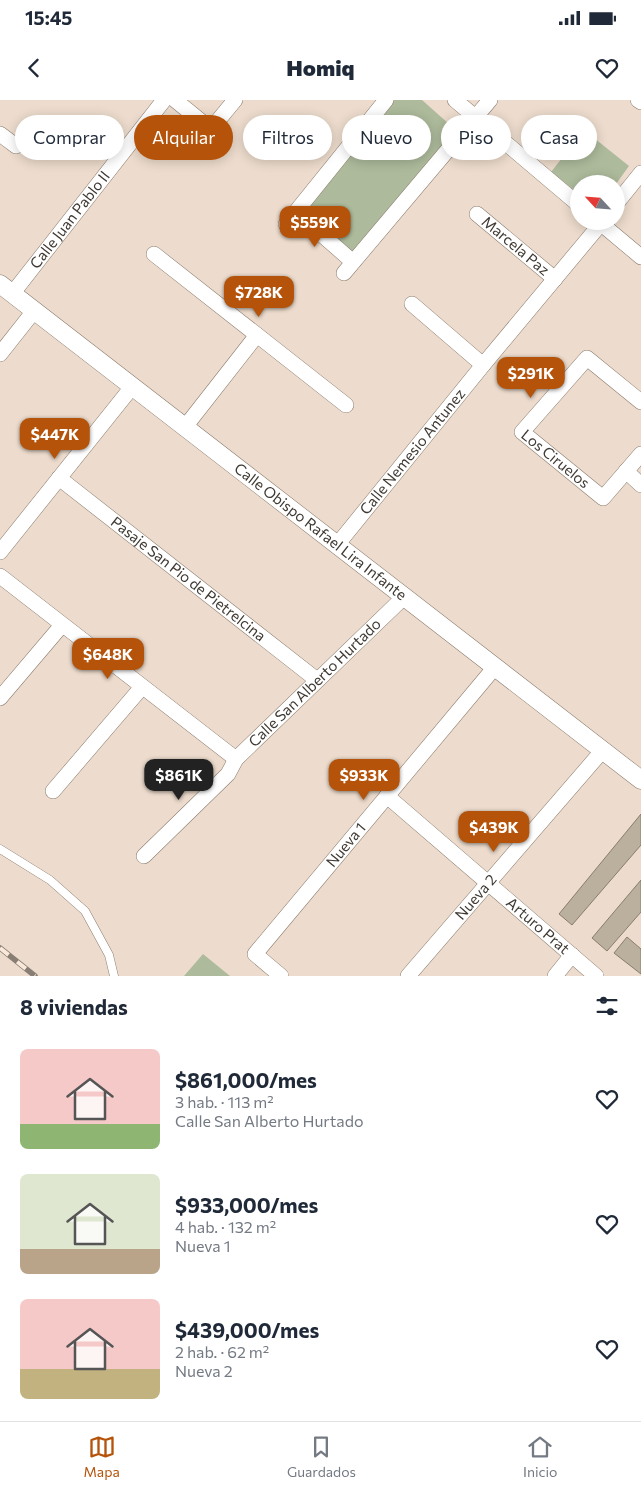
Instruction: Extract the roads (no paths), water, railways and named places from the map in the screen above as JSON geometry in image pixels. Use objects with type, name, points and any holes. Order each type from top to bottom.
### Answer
[{"type":"street","name":"Calle Juan Pablo II","points":[[6,289],[164,100]]},
{"type":"street","points":[[175,100],[202,122],[210,125],[216,123],[235,100]]},
{"type":"street","points":[[386,100],[291,218],[348,267],[441,157]]},
{"type":"street","points":[[455,100],[473,115]]},
{"type":"street","points":[[477,115],[490,100]]},
{"type":"street","points":[[0,134],[15,145]]},
{"type":"street","points":[[511,147],[570,197]]},
{"type":"street","points":[[625,193],[641,173]]},
{"type":"street","name":"Marcela Paz","points":[[476,214],[555,279]]},
{"type":"street","name":"Calle Nemesio Antunez","points":[[337,544],[595,230]]},
{"type":"street","points":[[610,230],[641,257]]},
{"type":"street","points":[[154,254],[346,404]]},
{"type":"street","name":"Calle Obispo Rafael Lira Infante","points":[[6,289],[641,780]]},
{"type":"street","points":[[412,304],[483,365]]},
{"type":"street","points":[[0,354],[34,310]]},
{"type":"street","points":[[185,427],[257,335]]},
{"type":"street","name":"Los Ciruelos","points":[[626,471],[604,498],[522,432],[588,358],[641,402]]},
{"type":"street","points":[[0,552],[132,387]]},
{"type":"street","points":[[641,454],[626,471],[641,485]]},
{"type":"street","name":"Pasaje San Pio de Pietrelcina","points":[[59,478],[317,680]]},
{"type":"street","points":[[0,576],[236,759]]},
{"type":"street","name":"Calle San Alberto Hurtado","points":[[144,856],[228,774],[236,759],[404,597]]},
{"type":"street","points":[[0,698],[62,625]]},
{"type":"street","name":"Nueva 1","points":[[281,976],[255,954],[495,667]]},
{"type":"street","points":[[53,791],[142,687]]},
{"type":"street","name":"Nueva 2","points":[[408,976],[603,750]]},
{"type":"street","name":"Arturo Prat","points":[[387,796],[596,976]]},
{"type":"street","points":[[555,976],[572,956]]},
{"type":"lane","points":[[0,849],[50,880],[85,911],[109,956],[114,976]]},
{"type":"railway","points":[[0,948],[35,976]]}]
